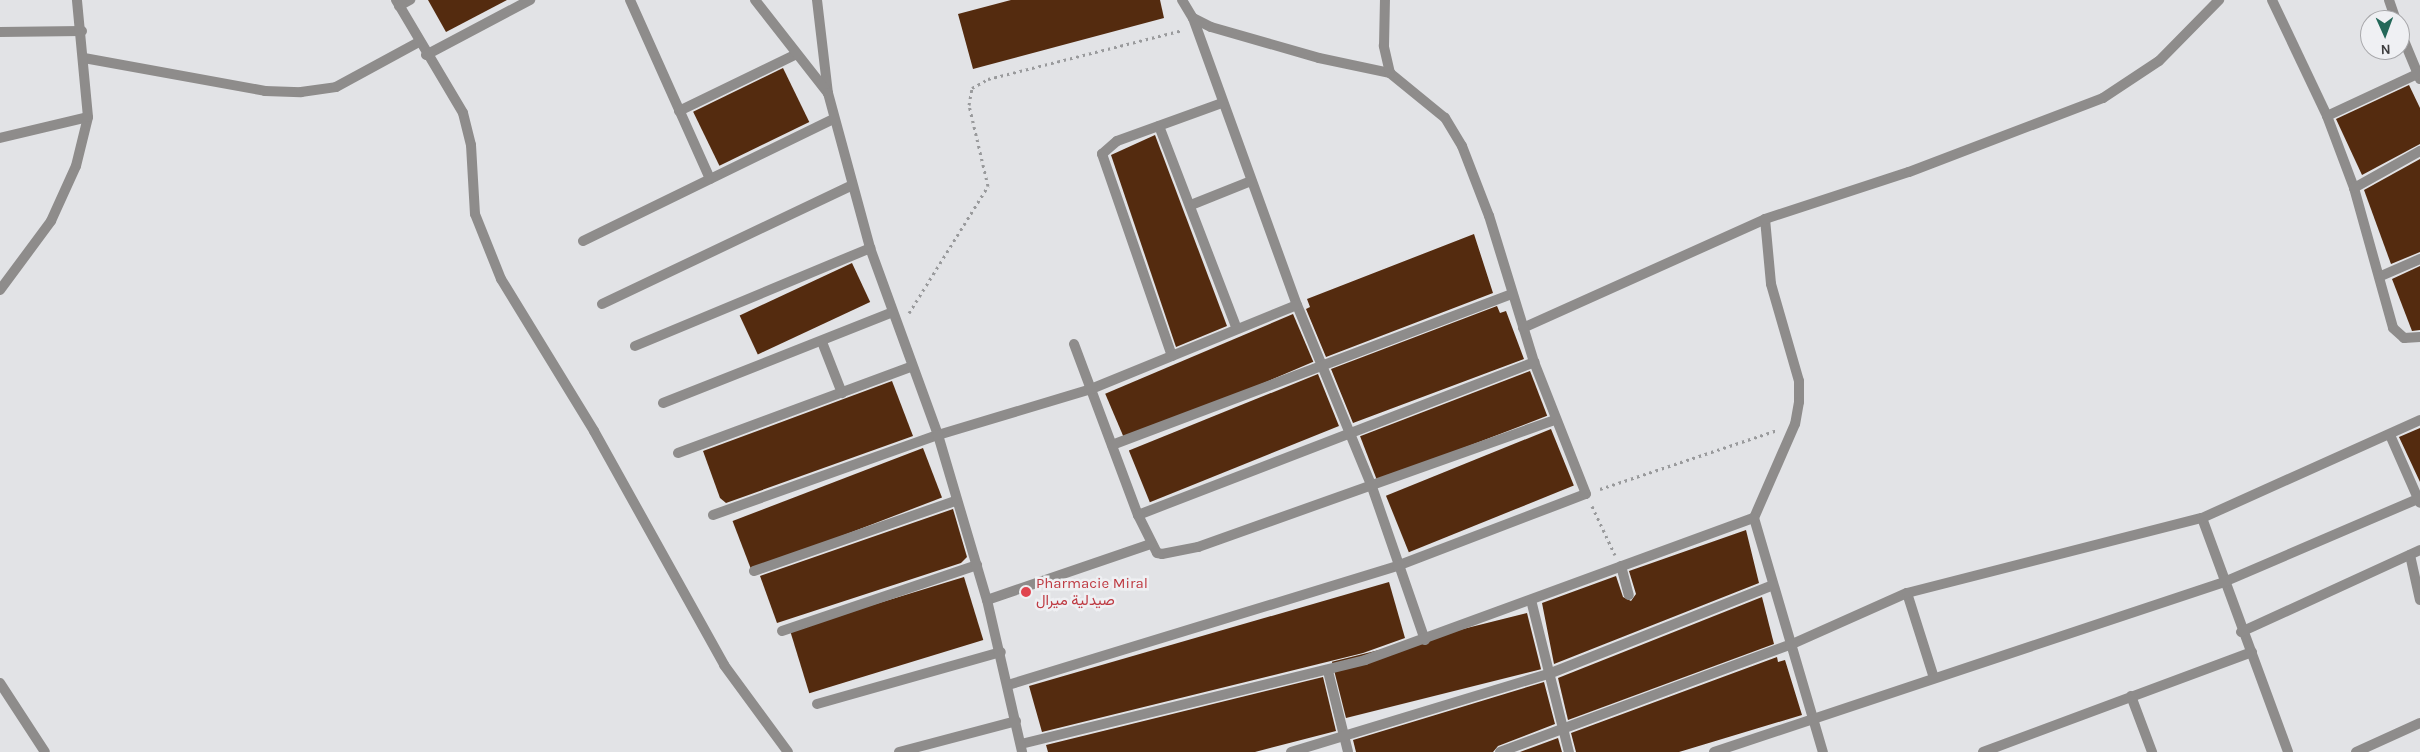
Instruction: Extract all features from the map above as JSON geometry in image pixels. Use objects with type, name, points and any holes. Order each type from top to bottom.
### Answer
[{"type":"street","points":[[0,290],[66,194],[88,117],[82,31],[77,0]]},
{"type":"street","points":[[410,0],[398,3],[426,55],[463,113],[475,214],[501,280],[594,431],[720,657],[788,752]]},
{"type":"street","points":[[426,55],[530,0]]},
{"type":"street","points":[[630,0],[710,179]]},
{"type":"street","points":[[755,0],[795,55],[828,93]]},
{"type":"street","points":[[817,0],[828,93],[851,186],[910,367],[938,435],[955,501],[977,565],[1001,652],[1021,748],[1328,671],[1425,640],[1754,518]]},
{"type":"street","points":[[1182,0],[1195,22],[1222,103],[1297,305],[1372,487],[1397,566],[1425,640]]},
{"type":"street","points":[[1385,0],[1384,46],[1390,73]]},
{"type":"street","points":[[1523,328],[1765,219],[1909,172],[2103,98],[2159,61],[2219,0]]},
{"type":"street","points":[[2272,0],[2327,116],[2354,188],[2398,335],[2420,337]]},
{"type":"street","points":[[1008,685],[1397,566],[1586,494],[1555,420],[1534,362],[1511,294],[1490,216],[1454,130],[1390,73],[1232,34],[1195,22]]},
{"type":"street","points":[[0,32],[82,31]]},
{"type":"street","points":[[84,58],[265,91],[301,92],[336,87],[419,42]]},
{"type":"street","points":[[679,111],[795,55]]},
{"type":"street","points":[[2327,116],[2419,77],[2410,55]]},
{"type":"street","points":[[1172,356],[1102,154],[1117,141],[1222,103]]},
{"type":"street","points":[[0,138],[88,117]]},
{"type":"street","points":[[583,241],[833,119]]},
{"type":"street","points":[[1159,126],[1238,329]]},
{"type":"street","points":[[2354,188],[2420,151]]},
{"type":"street","points":[[1191,205],[1251,181]]},
{"type":"street","points":[[602,304],[851,186]]},
{"type":"street","points":[[1765,219],[1771,284],[1798,382],[1795,424],[1754,518],[1823,752]]},
{"type":"street","points":[[635,346],[870,248]]},
{"type":"street","points":[[2381,276],[2420,259]]},
{"type":"street","points":[[1112,445],[1511,294]]},
{"type":"street","points":[[714,515],[938,435],[1091,389],[1297,305]]},
{"type":"street","points":[[663,403],[822,342],[893,312]]},
{"type":"street","points":[[822,342],[842,393]]},
{"type":"street","points":[[1074,344],[1138,515],[1151,544],[1162,554],[1198,548],[1555,420]]},
{"type":"street","points":[[1138,515],[1534,362]]},
{"type":"street","points":[[678,453],[910,367]]},
{"type":"street","points":[[1500,752],[1565,731],[1790,645],[1907,593],[2202,518],[2420,420]]},
{"type":"street","points":[[1714,752],[1813,721],[1934,678],[2224,582],[2419,500],[2390,435]]},
{"type":"street","points":[[754,571],[955,501]]},
{"type":"street","points":[[2202,518],[2241,632],[2252,652],[2288,752]]},
{"type":"street","points":[[987,600],[1151,544]]},
{"type":"street","points":[[2241,632],[2415,553],[2420,600]]},
{"type":"street","points":[[782,631],[977,565]]},
{"type":"street","points":[[1621,566],[1629,595]]},
{"type":"street","points":[[1291,752],[1345,739],[1551,673],[1773,584]]},
{"type":"street","points":[[1907,593],[1934,678]]},
{"type":"street","points":[[1531,600],[1551,673],[1569,752]]},
{"type":"street","points":[[817,704],[1001,652]]},
{"type":"street","points":[[1983,752],[2252,652]]},
{"type":"street","points":[[1328,671],[1348,752]]},
{"type":"street","points":[[0,683],[45,752]]},
{"type":"street","points":[[2131,696],[2152,752]]},
{"type":"street","points":[[899,752],[1016,721]]},
{"type":"street","points":[[2356,752],[2420,723]]},
{"type":"path","points":[[899,331],[988,186],[970,105],[972,88],[988,79],[1195,22]]},
{"type":"path","points":[[1621,566],[1586,494],[1795,424]]},
{"type":"building","points":[[428,0],[507,0],[446,32]]},
{"type":"building","points":[[1011,0],[1160,0],[1164,18],[973,69],[958,14]]},
{"type":"building","points":[[783,68],[809,122],[719,166],[693,112]]},
{"type":"building","points":[[2409,85],[2420,108],[2420,144],[2362,175],[2336,119]]},
{"type":"building","points":[[1155,135],[1227,326],[1176,347],[1111,155]]},
{"type":"building","points":[[2420,159],[2420,252],[2391,264],[2364,190]]},
{"type":"building","points":[[1474,234],[1493,293],[1326,357],[1306,309],[1310,307],[1307,299]]},
{"type":"building","points":[[852,263],[870,302],[758,354],[740,315]]},
{"type":"building","points":[[2420,266],[2420,330],[2412,331],[2392,279]]},
{"type":"building","points":[[1497,306],[1500,313],[1506,311],[1524,359],[1353,423],[1331,369]]},
{"type":"building","points":[[1293,314],[1313,362],[1126,442],[1105,394]]},
{"type":"building","points":[[1530,371],[1547,416],[1377,481],[1360,436]]},
{"type":"building","points":[[1318,374],[1339,426],[1150,502],[1129,450]]},
{"type":"building","points":[[892,381],[913,436],[726,503],[720,498],[703,451]]},
{"type":"building","points":[[2420,428],[2420,482],[2399,437]]},
{"type":"building","points":[[1551,429],[1574,486],[1409,552],[1386,496]]},
{"type":"building","points":[[923,448],[942,497],[752,571],[733,521]]},
{"type":"building","points":[[953,509],[967,557],[961,563],[777,623],[760,576]]},
{"type":"building","points":[[1746,530],[1759,583],[1554,664],[1542,603],[1616,576],[1623,597],[1631,601],[1636,594],[1629,571]]},
{"type":"building","points":[[964,577],[983,640],[809,693],[790,630]]},
{"type":"building","points":[[1389,582],[1405,638],[1363,653],[1042,732],[1029,686]]},
{"type":"building","points":[[1762,597],[1774,644],[1568,720],[1558,678]]},
{"type":"building","points":[[1527,613],[1541,669],[1346,718],[1332,662]]},
{"type":"building","points":[[1777,657],[1778,662],[1785,660],[1802,715],[1679,752],[1576,752],[1571,733]]},
{"type":"building","points":[[1323,677],[1336,731],[1255,752],[1048,752],[1046,745]]},
{"type":"building","points":[[1544,682],[1555,724],[1498,746],[1493,752],[1356,752],[1353,740]]},
{"type":"building","points":[[1558,738],[1562,752],[1520,752]]},
{"type":"place","name":"Pharmacie Miral صيدلية ميرال","points":[[1026,592]]}]
